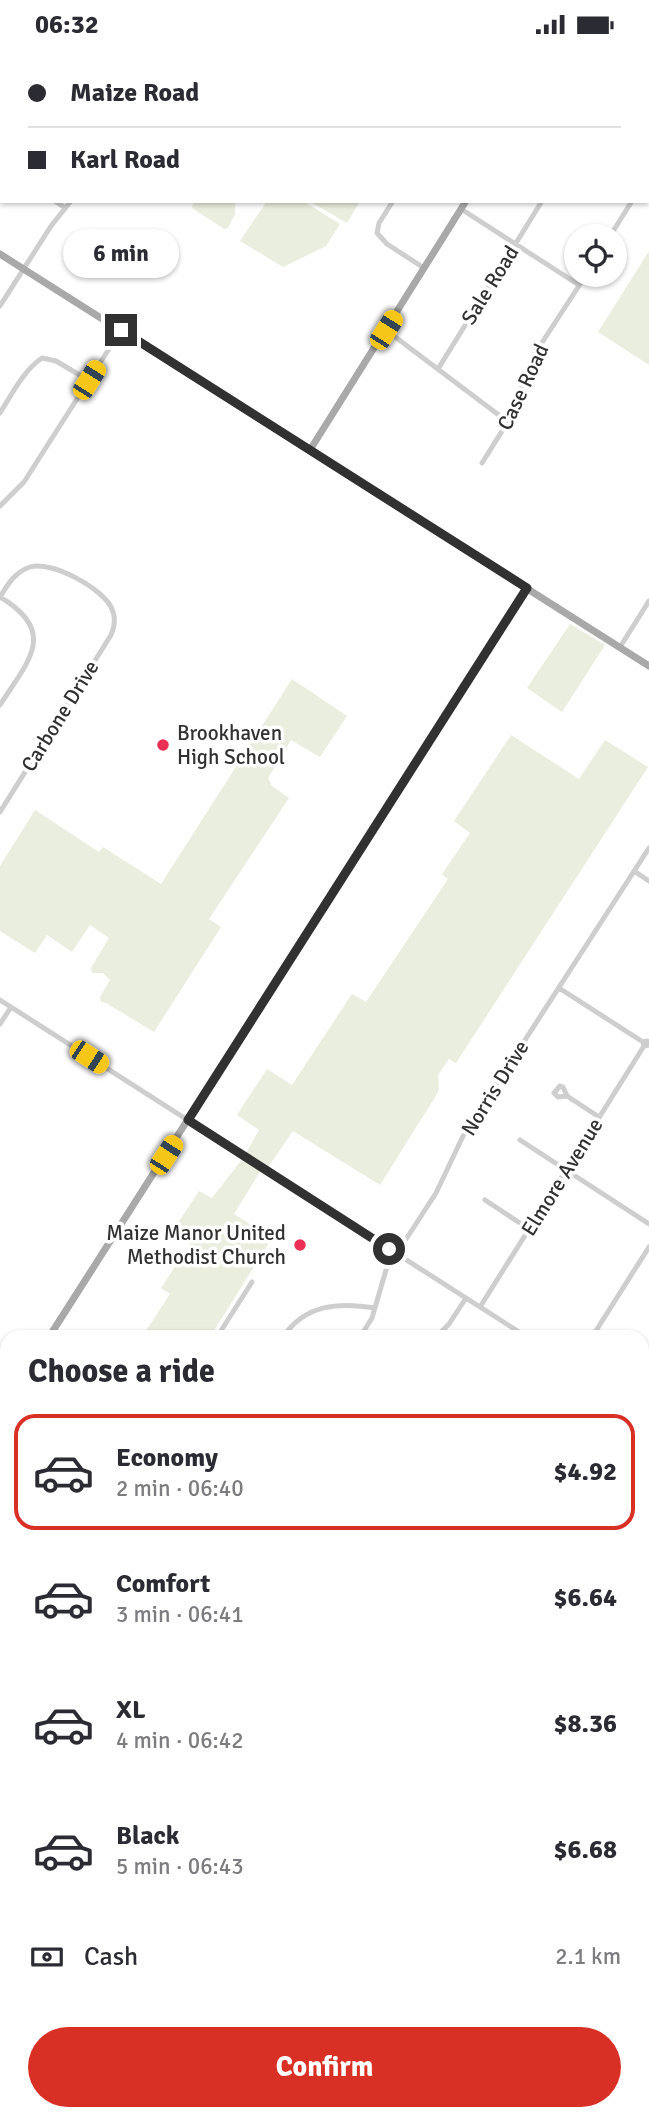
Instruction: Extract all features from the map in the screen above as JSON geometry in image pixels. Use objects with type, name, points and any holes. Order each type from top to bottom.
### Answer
[{"type":"main road","points":[[310,450],[465,203]]},
{"type":"main road","points":[[0,254],[649,666]]},
{"type":"main road","points":[[53,1330],[527,588]]},
{"type":"street","points":[[58,203],[65,208]]},
{"type":"street","points":[[0,306],[69,203]]},
{"type":"street","points":[[392,203],[377,228],[380,238],[424,268]]},
{"type":"street","name":"Sale Road","points":[[438,369],[541,203]]},
{"type":"street","points":[[618,224],[631,203]]},
{"type":"street","points":[[461,209],[564,276]]},
{"type":"street","name":"Case Road","points":[[482,463],[518,403],[532,358],[578,287]]},
{"type":"street","points":[[0,506],[24,482],[121,330]]},
{"type":"street","points":[[386,330],[508,422]]},
{"type":"street","points":[[0,413],[32,365],[42,358],[56,361],[89,380]]},
{"type":"street","name":"Carbone Drive","points":[[0,597],[14,576],[22,570],[43,565],[54,567],[102,596],[112,608],[115,618],[111,635],[0,812]]},
{"type":"street","points":[[0,597],[30,620],[35,634],[30,656],[0,705]]},
{"type":"street","points":[[620,647],[649,601]]},
{"type":"street","name":"Norris Drive","points":[[364,1330],[372,1318],[382,1279],[443,1181],[463,1136],[649,848]]},
{"type":"street","points":[[635,871],[649,881]]},
{"type":"street","points":[[559,988],[647,1043]]},
{"type":"street","points":[[0,1000],[516,1330]]},
{"type":"street","points":[[0,1024],[11,1007]]},
{"type":"street","name":"Elmore Avenue","points":[[480,1307],[647,1043]]},
{"type":"street","points":[[568,1096],[599,1117]]},
{"type":"street","points":[[520,1140],[649,1224]]},
{"type":"street","points":[[485,1200],[529,1229]]},
{"type":"street","points":[[597,1330],[649,1247]]},
{"type":"street","points":[[222,1330],[253,1282]]},
{"type":"street","points":[[443,1330],[466,1298]]},
{"type":"street","points":[[290,1330],[303,1316],[328,1305],[348,1304],[375,1308]]},
{"type":"green space","points":[[193,203],[235,203],[235,214],[228,228],[224,229],[192,208]]},
{"type":"green space","points":[[266,203],[306,203],[340,224],[326,246],[283,267],[240,241]]},
{"type":"green space","points":[[312,203],[359,203],[347,223]]},
{"type":"green space","points":[[649,251],[649,365],[598,332]]},
{"type":"green space","points":[[570,624],[605,645],[562,712],[527,688]]},
{"type":"green space","points":[[292,679],[347,716],[320,757],[291,740],[268,778],[272,786],[289,798],[209,919],[221,927],[154,1032],[101,1002],[100,997],[110,980],[103,973],[92,973],[91,968],[109,938],[90,925],[72,952],[47,935],[35,953],[0,931],[0,866],[35,810],[99,852],[103,847],[161,884]]},
{"type":"green space","points":[[511,735],[579,779],[605,740],[648,767],[456,1063],[449,1059],[438,1075],[437,1094],[380,1185],[293,1131],[268,1167],[246,1153],[259,1130],[237,1115],[267,1069],[292,1085],[352,994],[366,1002],[448,879],[442,874],[470,833],[454,821]]},
{"type":"green space","points":[[243,1158],[261,1170],[234,1214],[272,1238],[214,1330],[147,1330],[170,1294],[161,1288],[190,1244],[172,1232],[199,1191],[212,1198]]},
{"type":"waterway","points":[[0,1524],[0,1530]]},
{"type":"place","name":"Brookhaven High School","points":[[163,745]]},
{"type":"place","name":"Maize Manor United Methodist Church","points":[[300,1245]]},
{"type":"route","points":[[121,330],[527,588],[188,1120],[389,1249]]}]
